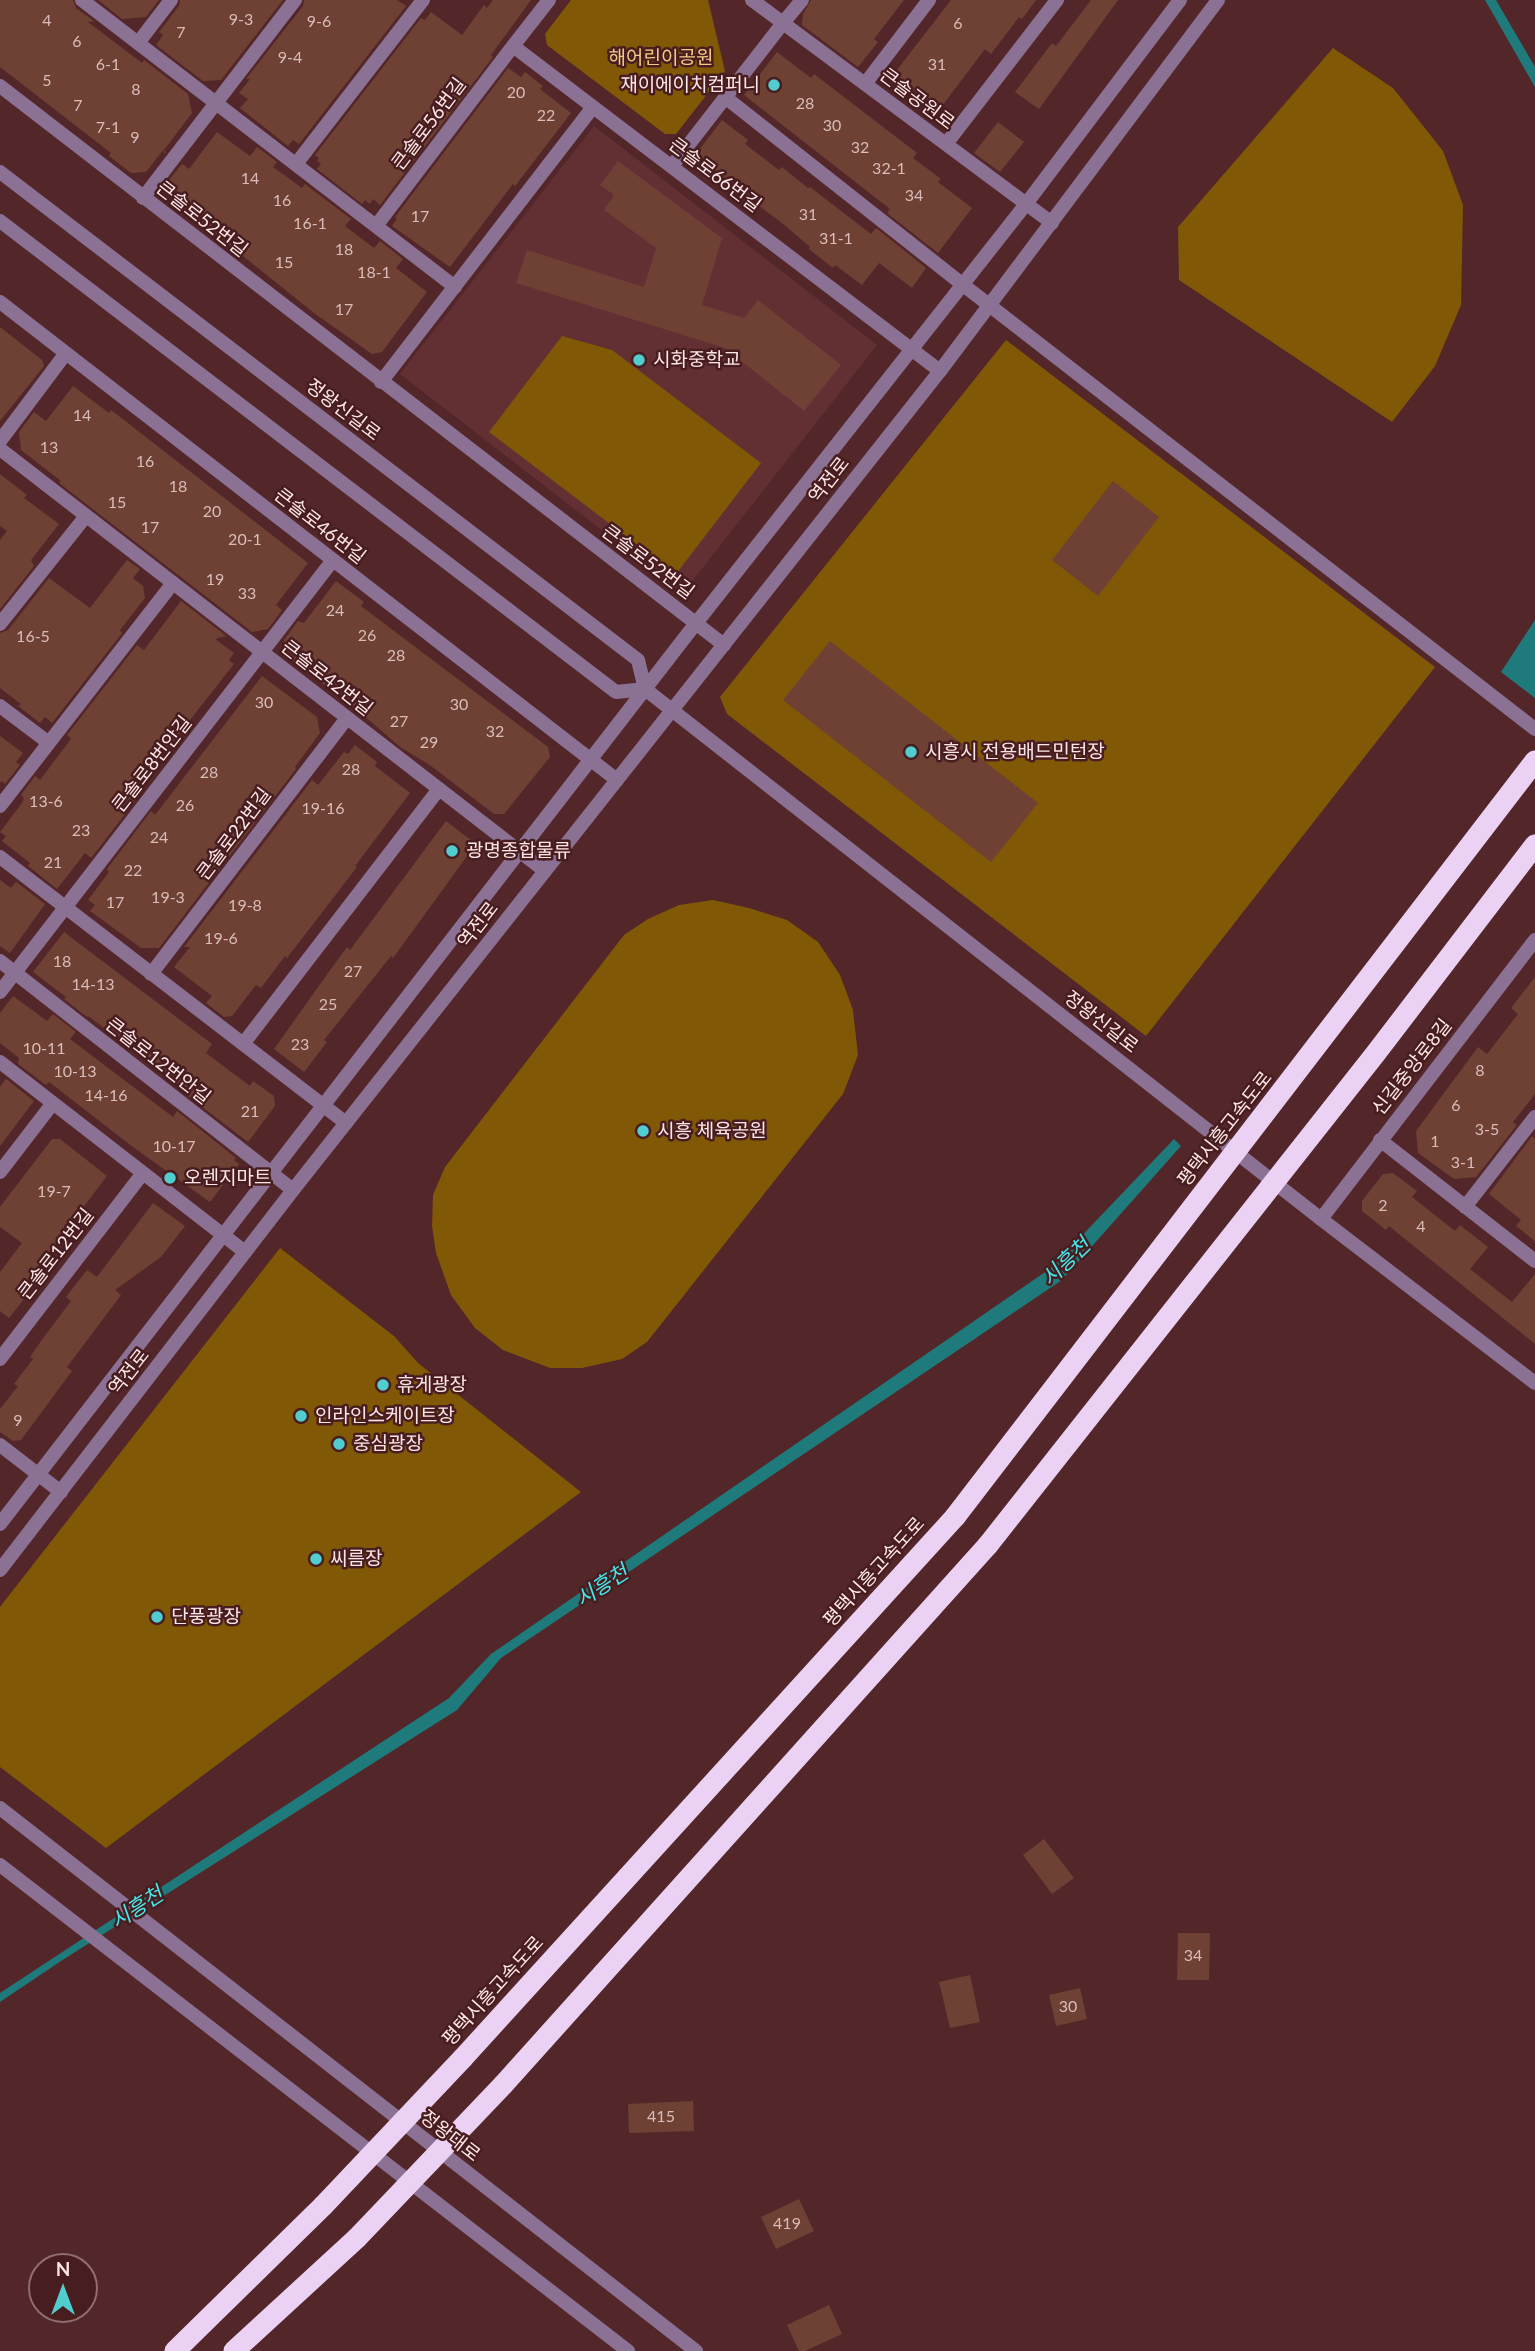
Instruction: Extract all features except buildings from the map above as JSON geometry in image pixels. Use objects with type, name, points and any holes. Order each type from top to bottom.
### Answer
[{"type":"highway","name":"평택시흥고속도로","points":[[175,2351],[323,2206],[463,2058],[955,1517],[1535,761]]},
{"type":"highway","points":[[234,2351],[357,2238],[503,2085],[988,1545],[1359,1075],[1535,845]]},
{"type":"street","points":[[82,0],[455,287]]},
{"type":"street","points":[[138,43],[171,0]]},
{"type":"street","points":[[144,198],[295,0]]},
{"type":"street","points":[[296,164],[423,0]]},
{"type":"street","points":[[513,46],[549,0]]},
{"type":"street","name":"큰솔공원로","points":[[752,0],[1052,223]]},
{"type":"street","points":[[672,166],[802,0]]},
{"type":"street","points":[[865,84],[929,0]]},
{"type":"street","points":[[946,144],[1057,0]]},
{"type":"street","name":"역전로","points":[[0,1524],[696,623],[1026,204],[1180,0]]},
{"type":"street","name":"역전로","points":[[0,1570],[293,1190],[940,371],[1218,0]]},
{"type":"street","name":"큰솔로66번길","points":[[513,46],[940,371]]},
{"type":"street","name":"큰솔로56번길","points":[[376,226],[513,46]]},
{"type":"street","name":"큰솔로52번길","points":[[0,86],[724,645]]},
{"type":"street","points":[[725,97],[988,305],[1535,729]]},
{"type":"street","points":[[381,382],[593,107]]},
{"type":"street","name":"정왕신길로","points":[[0,172],[638,660],[645,690],[1535,1383]]},
{"type":"street","points":[[0,221],[616,692],[645,690]]},
{"type":"street","name":"큰솔로46번길","points":[[0,302],[617,780]]},
{"type":"street","points":[[0,441],[66,353]]},
{"type":"street","name":"큰솔로42번길","points":[[0,449],[545,871]]},
{"type":"street","points":[[0,624],[86,516]]},
{"type":"street","name":"큰솔로8번안길","points":[[0,992],[333,560]]},
{"type":"street","points":[[0,806],[173,583]]},
{"type":"street","points":[[0,706],[49,743]]},
{"type":"street","name":"큰솔로22번길","points":[[151,974],[347,718]]},
{"type":"street","points":[[243,1044],[439,789]]},
{"type":"street","points":[[0,857],[346,1123]]},
{"type":"street","name":"신길중앙로8길","points":[[1321,1219],[1535,940]]},
{"type":"street","name":"큰솔로12번안길","points":[[0,961],[293,1190]]},
{"type":"street","points":[[0,1062],[246,1252]]},
{"type":"street","points":[[0,1171],[53,1103]]},
{"type":"street","points":[[1465,1207],[1535,1117]]},
{"type":"street","points":[[1380,1140],[1535,1261]]},
{"type":"street","name":"큰솔로12번길","points":[[0,1359],[144,1173]]},
{"type":"street","points":[[0,1445],[61,1492]]},
{"type":"street","name":"정왕대로","points":[[0,1808],[696,2351]]},
{"type":"street","points":[[0,1865],[628,2351]]},
{"type":"shaded area","name":"시화중학교","points":[[594,126],[877,345],[683,593],[400,374]]},
{"type":"green space","name":"해어린이공원","points":[[571,0],[708,0],[725,71],[676,134],[665,134],[547,45],[545,34]]},
{"type":"green space","points":[[1333,48],[1393,88],[1443,151],[1463,205],[1461,305],[1435,366],[1392,422],[1179,280],[1178,227]]},
{"type":"green space","points":[[562,336],[612,350],[761,463],[676,574],[489,432]]},
{"type":"green space","points":[[1006,340],[1435,667],[1146,1036],[727,714],[720,697]]},
{"type":"green space","name":"시흥 체육공원","points":[[713,900],[787,920],[818,942],[840,975],[853,1010],[858,1055],[843,1094],[647,1342],[622,1359],[582,1368],[550,1368],[503,1350],[475,1328],[451,1295],[436,1253],[432,1226],[433,1195],[445,1167],[624,935],[648,919],[679,905]]},
{"type":"green space","points":[[280,1248],[394,1336],[418,1363],[581,1492],[106,1848],[0,1767],[0,1607]]},
{"type":"water","points":[[1485,0],[1496,0],[1535,67],[1535,87]]},
{"type":"water","points":[[1535,620],[1535,698],[1501,672]]},
{"type":"water","name":"시흥천","points":[[1174,1139],[1181,1146],[1062,1280],[501,1658],[457,1710],[0,2002],[0,1993],[449,1698],[491,1654],[1051,1268]]},
{"type":"place","name":"재이에이치컴퍼니","points":[[774,85]]},
{"type":"place","name":"시화중학교","points":[[639,360]]},
{"type":"place","name":"시흥시 전용배드민턴장","points":[[911,752]]},
{"type":"place","name":"광명종합물류","points":[[452,851]]},
{"type":"place","name":"시흥 체육공원","points":[[643,1131]]},
{"type":"place","name":"오렌지마트","points":[[170,1178]]},
{"type":"place","name":"휴게광장","points":[[383,1385]]},
{"type":"place","name":"인라인스케이트장","points":[[301,1416]]},
{"type":"place","name":"중심광장","points":[[339,1444]]},
{"type":"place","name":"씨름장","points":[[316,1559]]},
{"type":"place","name":"단풍광장","points":[[157,1617]]}]
